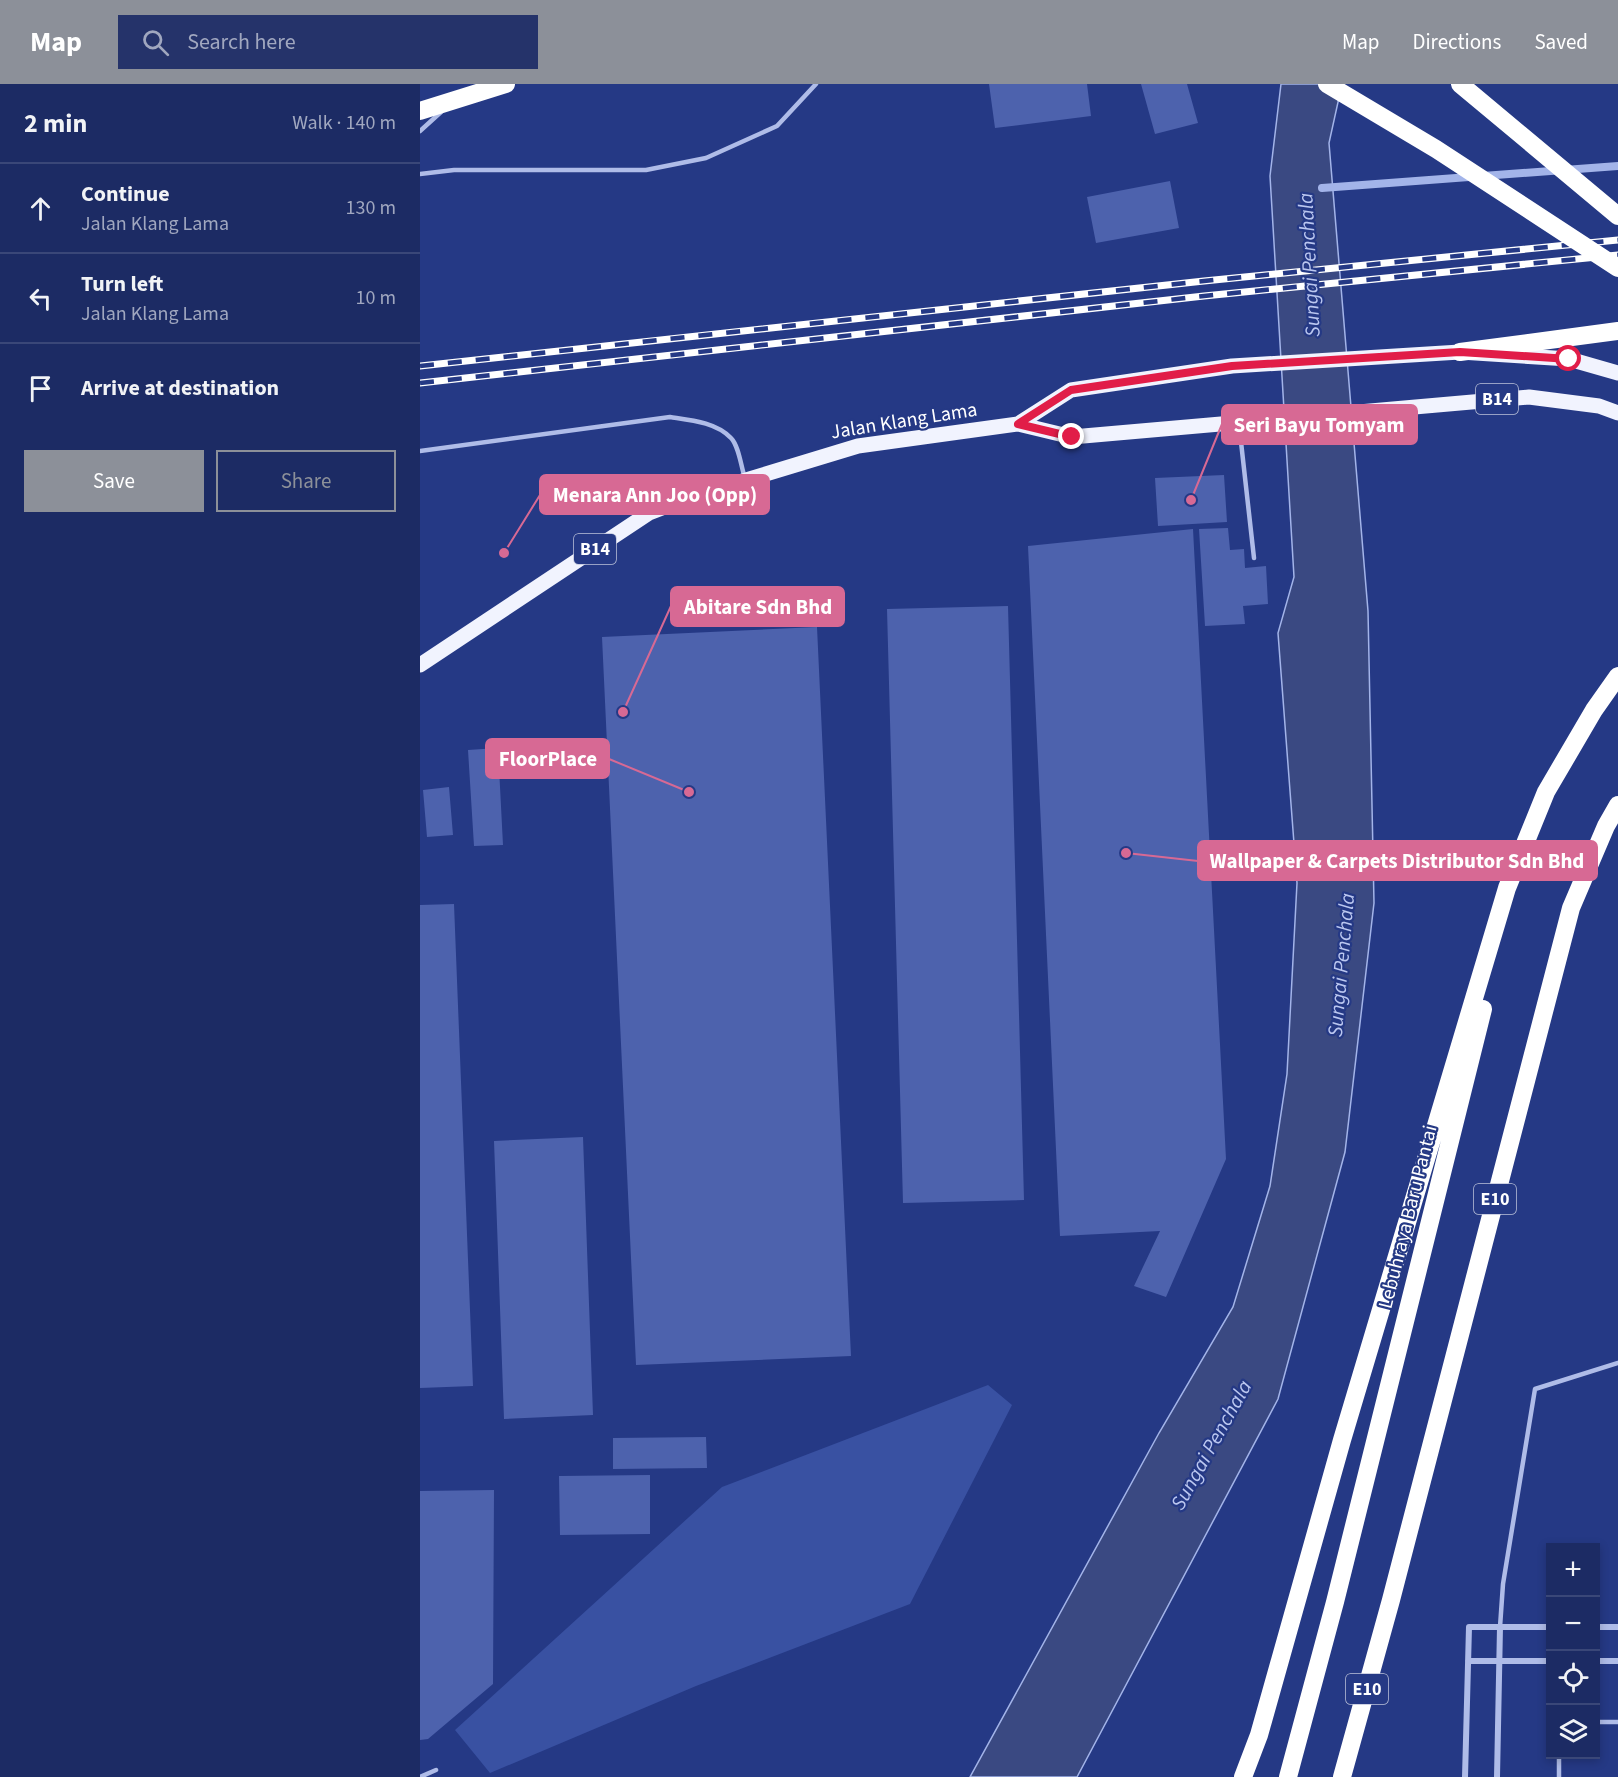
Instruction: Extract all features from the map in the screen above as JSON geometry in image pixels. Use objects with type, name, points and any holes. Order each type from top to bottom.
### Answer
[{"type":"highway","points":[[420,111],[506,84]]},
{"type":"highway","points":[[1327,84],[1436,149],[1618,268]]},
{"type":"highway","points":[[1460,84],[1618,216]]},
{"type":"highway","points":[[1460,352],[1618,331]]},
{"type":"highway","points":[[1243,1777],[1259,1735],[1345,1429],[1507,888],[1546,792],[1594,710],[1618,676]]},
{"type":"highway","name":"Lebuhraya Baru Pantai","points":[[1288,1777],[1335,1602],[1487,990],[1517,892],[1555,790],[1608,697],[1618,686]]},
{"type":"highway","name":"E10","points":[[1342,1777],[1391,1600],[1571,908],[1606,826],[1618,805]]},
{"type":"main road","name":"Jalan Klang Lama","points":[[1018,424],[1071,390],[1232,366],[1460,352],[1569,359],[1618,373]]},
{"type":"main road","name":"Jalan Klang Lama","points":[[420,665],[650,513],[746,479],[858,446],[1018,424],[1072,437],[1529,397],[1599,406],[1618,413]]},
{"type":"street","points":[[1600,1627],[1618,1626]]},
{"type":"street","points":[[1465,1777],[1469,1628],[1546,1627]]},
{"type":"street","points":[[1497,1777],[1500,1628]]},
{"type":"street","points":[[1468,1661],[1546,1661]]},
{"type":"street","points":[[1600,1661],[1618,1661]]},
{"type":"lane","points":[[420,174],[454,170],[646,170],[706,158],[777,126],[816,84]]},
{"type":"lane","points":[[420,131],[454,101]]},
{"type":"lane","points":[[420,451],[670,417],[702,423],[732,439],[746,479]]},
{"type":"lane","points":[[1239,421],[1254,558]]},
{"type":"lane","points":[[1500,1628],[1503,1584],[1535,1389],[1618,1364]]},
{"type":"lane","points":[[1600,1722],[1618,1722]]},
{"type":"lane","points":[[1559,1759],[1559,1777]]},
{"type":"lane","points":[[420,1777],[436,1770]]},
{"type":"shaded area","points":[[988,1385],[1012,1405],[910,1604],[696,1686],[490,1773],[455,1730],[722,1487]]},
{"type":"water","name":"Sungai Penchala","points":[[1281,84],[1342,84],[1329,143],[1368,611],[1374,903],[1345,1152],[1278,1399],[1077,1777],[970,1777],[1159,1433],[1233,1307],[1270,1186],[1287,1074],[1297,883],[1278,633],[1294,577],[1270,176]]},
{"type":"building","points":[[989,84],[1087,84],[1091,116],[995,128]]},
{"type":"building","points":[[1141,84],[1187,84],[1198,123],[1155,134]]},
{"type":"building","points":[[1170,181],[1179,228],[1096,243],[1087,197]]},
{"type":"building","points":[[1224,475],[1227,522],[1158,526],[1155,478]]},
{"type":"building","points":[[1228,528],[1230,550],[1244,549],[1245,568],[1266,566],[1268,604],[1243,606],[1245,624],[1205,626],[1199,529]]},
{"type":"building","points":[[1193,529],[1226,1159],[1166,1297],[1134,1286],[1160,1231],[1060,1236],[1028,546]]},
{"type":"building","points":[[1008,606],[1024,1200],[903,1203],[887,609]]},
{"type":"building","points":[[817,627],[851,1356],[636,1365],[602,637]]},
{"type":"building","points":[[498,748],[503,845],[474,846],[468,750]]},
{"type":"building","points":[[449,787],[453,835],[427,837],[423,790]]},
{"type":"building","points":[[454,904],[473,1386],[420,1388],[420,905]]},
{"type":"building","points":[[583,1137],[593,1415],[504,1419],[494,1141]]},
{"type":"building","points":[[706,1437],[707,1468],[613,1469],[613,1438]]},
{"type":"building","points":[[650,1475],[650,1534],[560,1535],[559,1476]]},
{"type":"building","points":[[494,1490],[493,1684],[428,1739],[420,1740],[420,1491]]},
{"type":"waterway","name":"Sungai Penchala","points":[[1322,188],[1618,166]]},
{"type":"railway","points":[[420,366],[1204,281],[1618,240]]},
{"type":"railway","points":[[420,383],[1204,296],[1618,255]]},
{"type":"place","name":"Seri Bayu Tomyam","points":[[1191,500]]},
{"type":"place","name":"Menara Ann Joo (Opp)","points":[[504,553]]},
{"type":"place","name":"Abitare Sdn Bhd","points":[[623,712]]},
{"type":"place","name":"FloorPlace","points":[[689,792]]},
{"type":"place","name":"Wallpaper & Carpets Distributor Sdn Bhd","points":[[1126,853]]},
{"type":"route","points":[[1072,437],[1018,424],[1071,390],[1232,366],[1460,352],[1569,359]]}]
